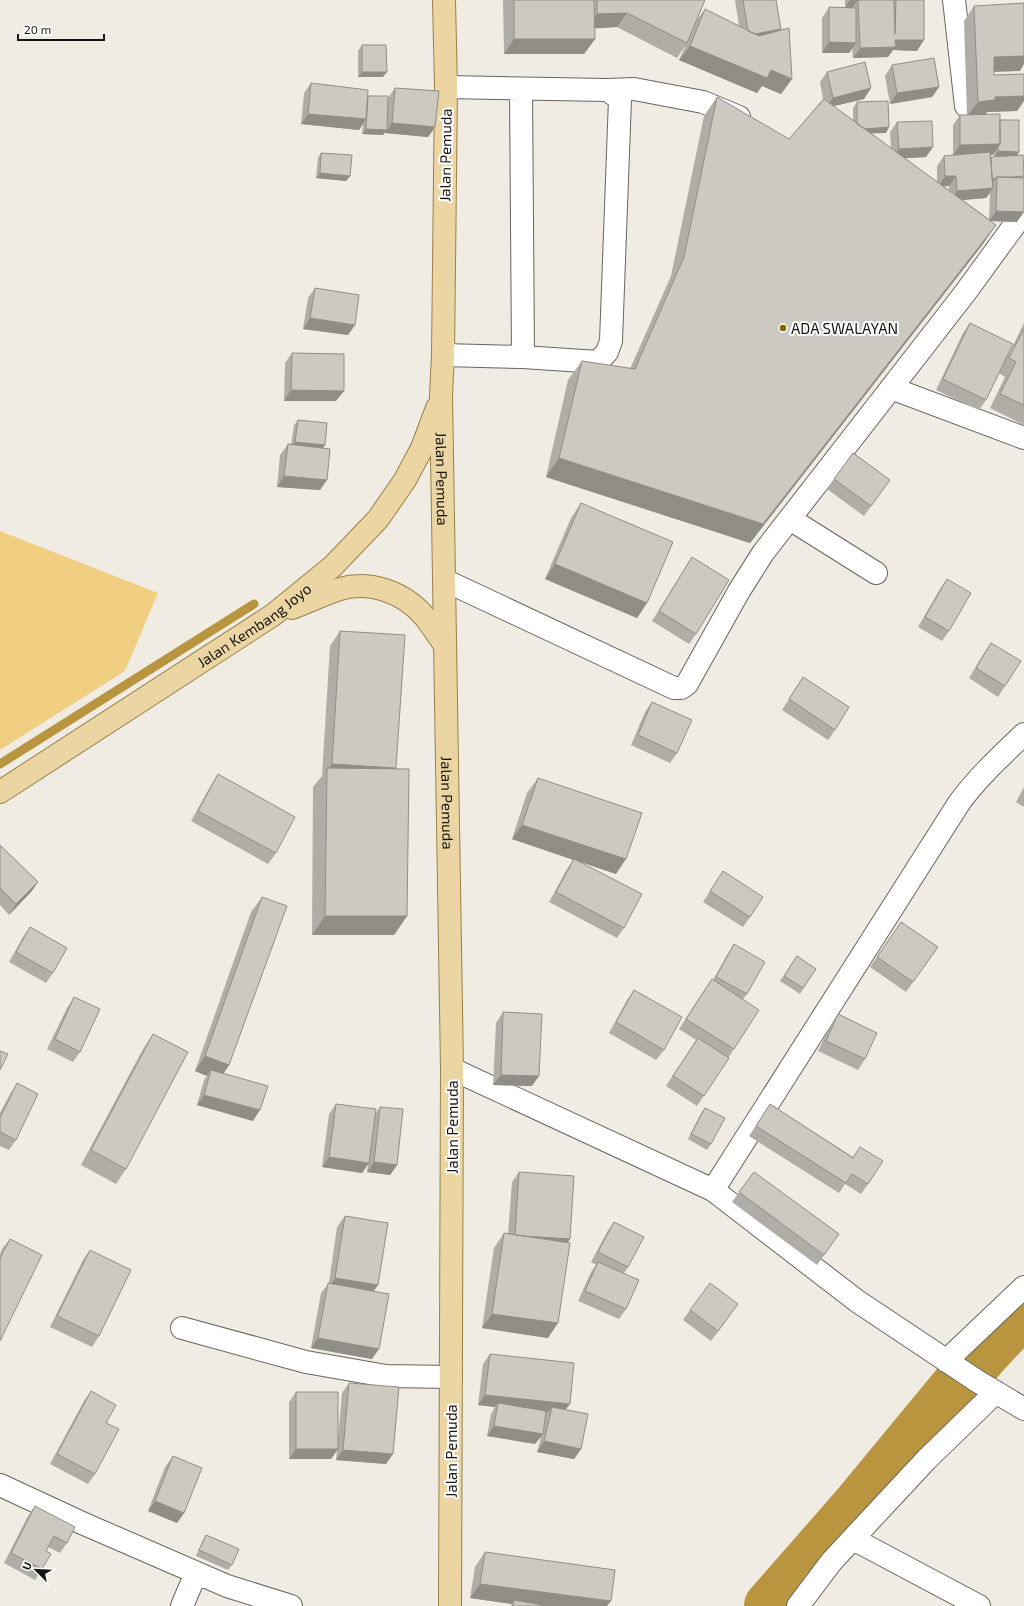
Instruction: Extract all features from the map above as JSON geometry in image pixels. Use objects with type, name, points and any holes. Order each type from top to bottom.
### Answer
[{"type":"main road","name":"Jalan Pemuda","points":[[444,0],[446,87],[443,355],[441,395],[452,1070],[450,1606]]},
{"type":"main road","name":"Jalan Kembang Joyo","points":[[0,792],[273,615],[333,566],[378,519],[405,480],[422,448],[441,395]]},
{"type":"main road","points":[[273,615],[341,589],[367,585],[388,591],[410,602],[425,616],[445,645]]},
{"type":"street","points":[[954,0],[966,106]]},
{"type":"street","points":[[446,87],[607,90],[634,89],[703,102],[754,124]]},
{"type":"street","points":[[521,89],[523,357]]},
{"type":"street","points":[[443,355],[523,357],[598,362],[607,352],[611,341],[620,99],[607,90]]},
{"type":"street","points":[[444,580],[674,688],[681,688],[687,684],[748,575],[763,553],[965,293],[1024,212]]},
{"type":"street","points":[[891,388],[1024,438]]},
{"type":"street","points":[[790,519],[876,573]]},
{"type":"street","points":[[713,1190],[959,803],[983,774],[1024,734]]},
{"type":"street","points":[[452,1070],[713,1190],[857,1301],[951,1364],[1024,1408]]},
{"type":"street","points":[[951,1364],[1024,1287]]},
{"type":"street","points":[[182,1328],[306,1362],[386,1376],[451,1377]]},
{"type":"street","points":[[798,1606],[832,1561],[926,1460],[986,1386]]},
{"type":"street","points":[[0,1485],[82,1523],[227,1586],[292,1606]]},
{"type":"street","points":[[853,1539],[979,1606]]},
{"type":"street","points":[[182,1606],[196,1573]]},
{"type":"shaded area","points":[[0,531],[158,593],[125,671],[0,750]]},
{"type":"building","points":[[514,0],[594,0],[595,39],[514,39]]},
{"type":"building","points":[[597,0],[705,0],[687,43],[627,13],[597,14]]},
{"type":"building","points":[[743,0],[776,0],[781,29],[755,34],[748,31]]},
{"type":"building","points":[[858,0],[894,0],[895,34],[896,0],[924,0],[924,40],[895,40],[896,47],[860,48]]},
{"type":"building","points":[[1024,3],[1024,56],[994,57],[994,75],[1024,74],[1024,96],[995,97],[995,100],[978,102],[974,6]]},
{"type":"building","points":[[829,7],[856,8],[856,43],[829,42]]},
{"type":"building","points":[[705,9],[759,36],[789,28],[792,79],[771,70],[767,78],[690,46]]},
{"type":"building","points":[[362,45],[386,45],[387,72],[362,72]]},
{"type":"building","points":[[934,58],[939,87],[897,93],[892,65]]},
{"type":"building","points":[[865,62],[871,88],[833,98],[827,72]]},
{"type":"building","points":[[311,83],[368,90],[366,119],[308,114]]},
{"type":"building","points":[[395,88],[439,91],[435,127],[392,123]]},
{"type":"building","points":[[368,96],[388,96],[387,130],[366,129]]},
{"type":"building","name":"ADA SWALAYAN","points":[[717,97],[789,139],[824,99],[996,225],[763,524],[559,458],[582,361],[635,369],[684,257]]},
{"type":"building","points":[[888,101],[889,127],[865,129],[857,124],[857,102]]},
{"type":"building","points":[[1000,114],[1000,144],[960,145],[960,115]]},
{"type":"building","points":[[1000,120],[1019,120],[1019,152],[998,151],[1000,144]]},
{"type":"building","points":[[932,121],[933,147],[899,149],[897,122]]},
{"type":"building","points":[[990,152],[993,188],[957,191],[956,176],[945,176],[944,156]]},
{"type":"building","points":[[321,153],[352,155],[350,176],[320,173]]},
{"type":"building","points":[[1023,155],[1024,176],[997,177],[992,179],[991,157]]},
{"type":"building","points":[[997,177],[1024,178],[1024,212],[996,211]]},
{"type":"building","points":[[315,288],[359,295],[355,325],[310,318]]},
{"type":"building","points":[[970,323],[1013,344],[986,400],[943,379]]},
{"type":"building","points":[[1024,329],[1024,405],[1000,394],[1016,362],[1009,358]]},
{"type":"building","points":[[292,353],[344,354],[344,391],[291,390]]},
{"type":"building","points":[[298,420],[327,423],[325,445],[295,442]]},
{"type":"building","points":[[288,444],[330,449],[327,480],[284,476]]},
{"type":"building","points":[[853,453],[890,480],[871,506],[834,479]]},
{"type":"building","points":[[581,503],[673,542],[647,603],[555,564]]},
{"type":"building","points":[[692,557],[729,580],[696,634],[659,611]]},
{"type":"building","points":[[947,579],[971,593],[949,631],[925,617]]},
{"type":"building","points":[[340,631],[405,635],[396,768],[332,764]]},
{"type":"building","points":[[991,643],[1021,661],[1005,686],[976,668]]},
{"type":"building","points":[[803,677],[849,707],[835,730],[789,699]]},
{"type":"building","points":[[652,702],[692,720],[677,753],[638,735]]},
{"type":"building","points":[[327,768],[409,769],[407,916],[325,916]]},
{"type":"building","points":[[218,774],[295,817],[276,853],[198,811]]},
{"type":"building","points":[[538,778],[642,813],[626,859],[522,825]]},
{"type":"building","points":[[0,845],[38,882],[16,904],[0,888]]},
{"type":"building","points":[[574,859],[642,894],[624,928],[556,892]]},
{"type":"building","points":[[723,871],[763,897],[750,917],[710,891]]},
{"type":"building","points":[[262,897],[287,906],[229,1065],[205,1056]]},
{"type":"building","points":[[901,922],[938,947],[913,982],[877,957]]},
{"type":"building","points":[[30,927],[67,948],[53,973],[16,952]]},
{"type":"building","points":[[734,944],[765,962],[747,994],[716,977]]},
{"type":"building","points":[[797,956],[816,969],[803,988],[784,976]]},
{"type":"building","points":[[712,979],[759,1010],[734,1049],[686,1019]]},
{"type":"building","points":[[634,990],[682,1017],[664,1050],[616,1022]]},
{"type":"building","points":[[74,997],[100,1009],[80,1052],[55,1039]]},
{"type":"building","points":[[503,1012],[542,1014],[539,1076],[501,1075]]},
{"type":"building","points":[[838,1014],[877,1033],[865,1059],[826,1041]]},
{"type":"building","points":[[153,1034],[188,1052],[126,1169],[91,1150]]},
{"type":"building","points":[[698,1038],[729,1058],[704,1096],[673,1076]]},
{"type":"building","points":[[0,1051],[8,1054],[0,1070]]},
{"type":"building","points":[[211,1070],[268,1086],[260,1110],[204,1095]]},
{"type":"building","points":[[17,1083],[38,1094],[16,1140],[0,1132],[0,1118]]},
{"type":"building","points":[[336,1104],[376,1109],[369,1163],[329,1157]]},
{"type":"building","points":[[770,1104],[853,1158],[860,1147],[883,1161],[868,1184],[852,1174],[846,1183],[756,1126]]},
{"type":"building","points":[[380,1107],[403,1109],[397,1165],[374,1162]]},
{"type":"building","points":[[705,1108],[725,1118],[711,1144],[691,1134]]},
{"type":"building","points":[[519,1172],[574,1176],[570,1239],[515,1235]]},
{"type":"building","points":[[754,1172],[839,1234],[824,1255],[739,1192]]},
{"type":"building","points":[[345,1216],[388,1223],[378,1285],[335,1278]]},
{"type":"building","points":[[614,1222],[644,1237],[628,1267],[598,1252]]},
{"type":"building","points":[[504,1233],[570,1243],[558,1323],[492,1314]]},
{"type":"building","points":[[10,1239],[42,1255],[0,1341],[0,1258]]},
{"type":"building","points":[[90,1250],[131,1270],[99,1336],[57,1316]]},
{"type":"building","points":[[598,1262],[639,1280],[626,1309],[585,1291]]},
{"type":"building","points":[[328,1283],[389,1294],[379,1349],[318,1338]]},
{"type":"building","points":[[710,1283],[738,1304],[718,1331],[690,1310]]},
{"type":"building","points":[[490,1354],[574,1363],[570,1404],[485,1395]]},
{"type":"building","points":[[349,1383],[399,1387],[393,1454],[343,1450]]},
{"type":"building","points":[[91,1391],[116,1405],[106,1423],[119,1429],[95,1474],[57,1454]]},
{"type":"building","points":[[296,1392],[338,1392],[338,1449],[296,1449]]},
{"type":"building","points":[[498,1403],[546,1411],[543,1434],[494,1426]]},
{"type":"building","points":[[552,1407],[588,1414],[581,1449],[544,1441]]},
{"type":"building","points":[[173,1456],[202,1468],[184,1513],[155,1501]]},
{"type":"building","points":[[35,1506],[75,1527],[67,1543],[54,1536],[46,1551],[51,1554],[42,1569],[11,1553]]},
{"type":"building","points":[[206,1535],[239,1549],[232,1565],[199,1550]]},
{"type":"building","points":[[485,1552],[615,1570],[611,1601],[480,1584]]},
{"type":"building","points":[[514,1600],[542,1605],[542,1606],[513,1606]]},
{"type":"waterway","points":[[0,764],[254,604]]},
{"type":"waterway","points":[[770,1606],[855,1509],[983,1354],[1024,1310]]},
{"type":"place","name":"ADA SWALAYAN","points":[[783,328]]}]
